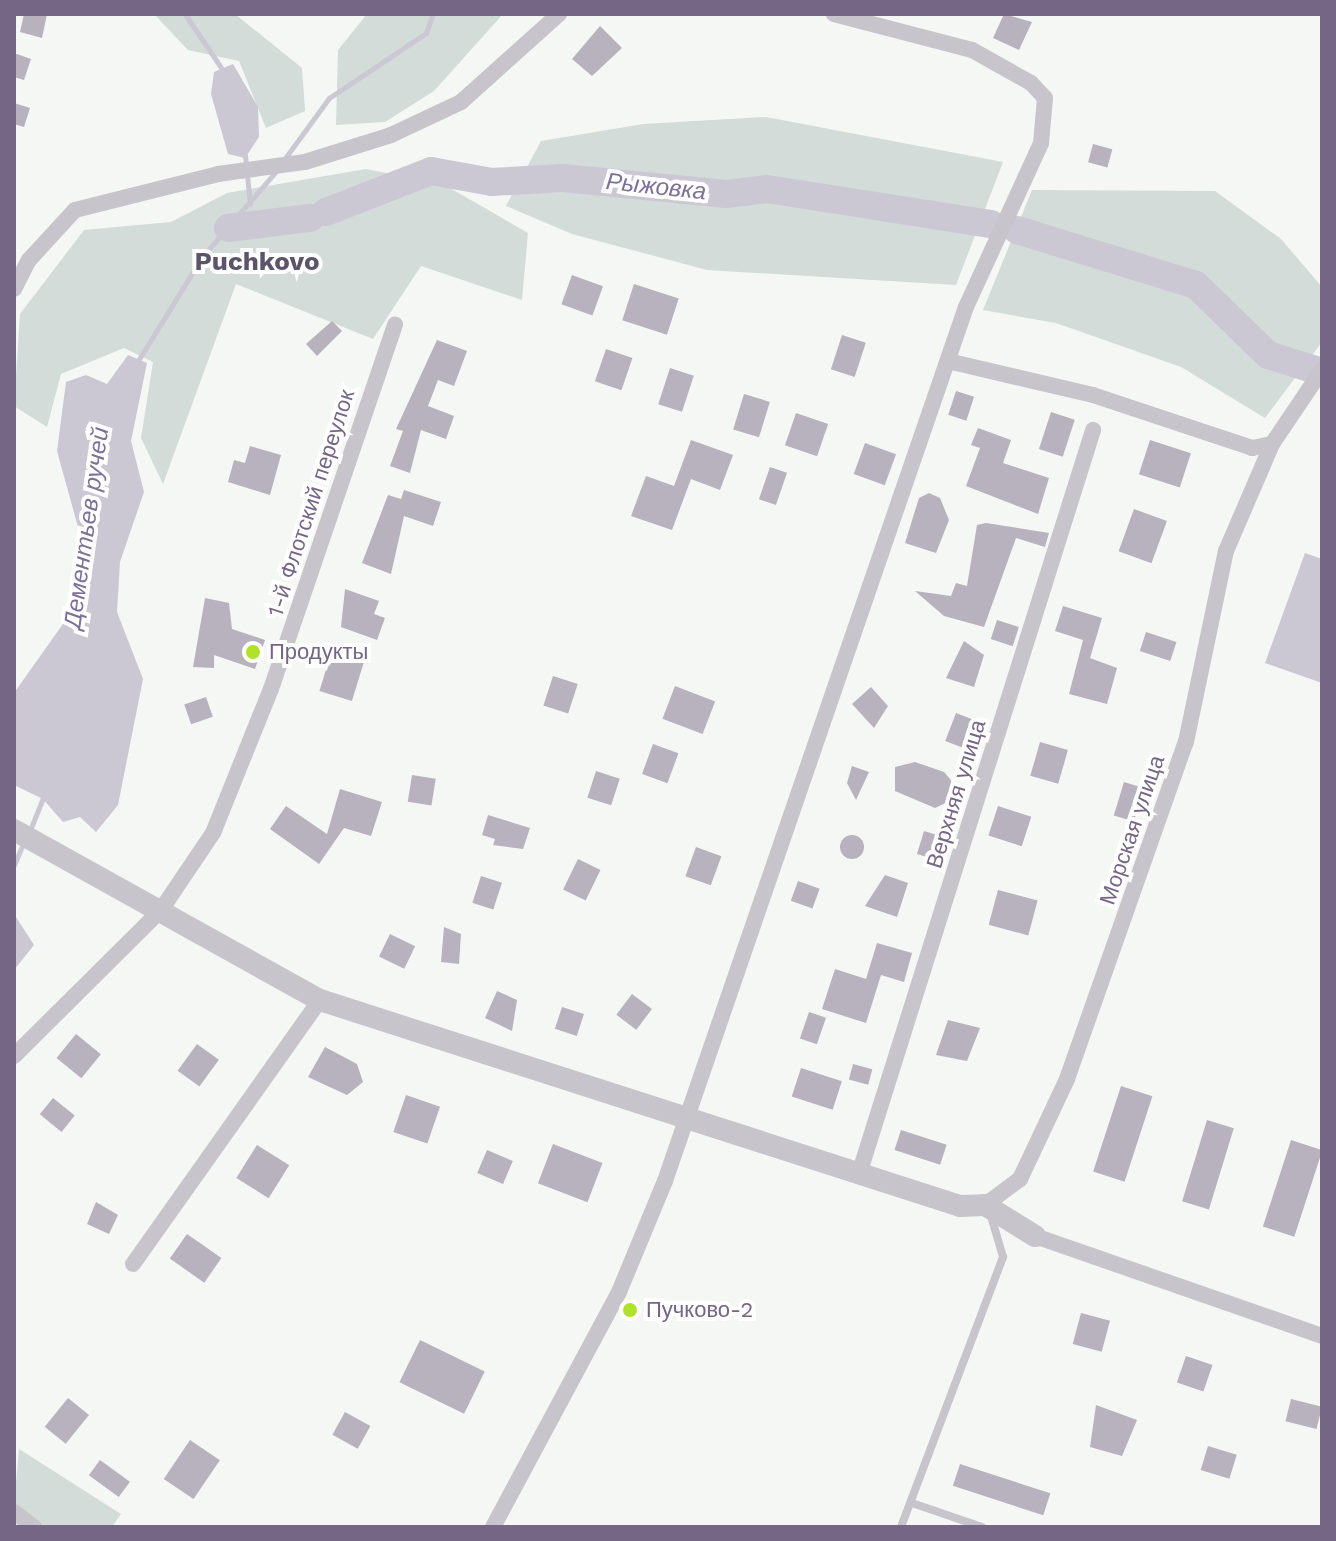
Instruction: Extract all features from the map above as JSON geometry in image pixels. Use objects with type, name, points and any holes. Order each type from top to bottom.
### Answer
[{"type":"street","points":[[14,289],[29,260],[75,210],[218,174],[305,162],[461,102],[559,14]]},
{"type":"street","points":[[493,1527],[619,1292],[689,1113],[829,688],[948,361],[1041,143],[1045,98],[972,50],[834,14]]},
{"type":"street","name":"1-й Флотский переулок","points":[[14,1056],[161,910],[213,833],[395,324]]},
{"type":"street","points":[[948,361],[1093,395],[1252,448],[1272,444]]},
{"type":"street","name":"Морская улица","points":[[985,1205],[1020,1179],[1067,1079],[1186,742],[1226,551],[1272,444],[1322,370]]},
{"type":"street","name":"Верхняя улица","points":[[860,1171],[1093,430]]},
{"type":"street","points":[[14,830],[320,1000],[689,1113],[960,1206],[985,1205],[1035,1236],[1322,1336]]},
{"type":"street","points":[[133,1264],[320,1000]]},
{"type":"street","points":[[14,1512],[34,1527]]},
{"type":"lane","points":[[901,1527],[1003,1257],[985,1205]]},
{"type":"lane","points":[[912,1503],[982,1527]]},
{"type":"shaded area","points":[[154,14],[235,14],[302,68],[305,111],[266,128],[239,61],[188,50]]},
{"type":"shaded area","points":[[367,14],[503,14],[434,91],[385,122],[336,125],[338,50]]},
{"type":"shaded area","points":[[766,117],[1003,162],[956,285],[707,270],[572,234],[506,206],[541,141],[643,124]]},
{"type":"shaded area","points":[[366,169],[443,184],[528,233],[522,300],[421,266],[373,339],[236,284],[163,484],[141,438],[153,362],[124,348],[61,374],[47,427],[14,406],[20,314],[84,230],[171,222],[227,193]]},
{"type":"shaded area","points":[[1032,190],[1215,191],[1281,239],[1322,287],[1322,342],[1265,418],[1181,367],[1056,323],[983,310]]},
{"type":"shaded area","points":[[19,1449],[121,1514],[112,1527],[44,1527],[14,1505]]},
{"type":"water","points":[[233,64],[258,107],[259,137],[245,158],[228,154],[211,94],[214,72]]},
{"type":"water","points":[[128,355],[147,363],[131,441],[144,492],[120,562],[117,612],[143,679],[118,805],[96,832],[80,817],[63,822],[43,799],[14,785],[14,693],[75,607],[78,527],[57,451],[66,382],[86,375],[107,384]]},
{"type":"water","points":[[1305,553],[1322,559],[1322,683],[1265,663]]},
{"type":"water","points":[[14,914],[34,945],[14,970]]},
{"type":"building","points":[[24,14],[47,14],[42,38],[20,32]]},
{"type":"building","points":[[1004,14],[1032,22],[1019,50],[993,38]]},
{"type":"building","points":[[600,26],[622,48],[592,76],[572,59]]},
{"type":"building","points":[[14,53],[31,59],[24,80],[14,77]]},
{"type":"building","points":[[14,103],[30,108],[24,127],[14,124]]},
{"type":"building","points":[[1093,144],[1112,149],[1107,168],[1088,162]]},
{"type":"building","points":[[572,275],[603,286],[592,315],[561,304]]},
{"type":"building","points":[[634,284],[679,299],[667,335],[622,320]]},
{"type":"building","points":[[332,321],[342,331],[317,356],[306,344]]},
{"type":"building","points":[[842,335],[866,343],[855,377],[831,369]]},
{"type":"building","points":[[437,340],[467,351],[454,386],[438,380],[428,406],[454,416],[446,439],[421,430],[410,473],[390,466],[403,431],[396,429]]},
{"type":"building","points":[[606,349],[632,358],[621,390],[595,381]]},
{"type":"building","points":[[670,368],[694,376],[682,412],[658,404]]},
{"type":"building","points":[[956,391],[974,397],[966,421],[948,415]]},
{"type":"building","points":[[744,394],[770,402],[759,437],[733,429]]},
{"type":"building","points":[[1051,412],[1075,420],[1063,457],[1039,449]]},
{"type":"building","points":[[796,413],[828,424],[817,456],[785,445]]},
{"type":"building","points":[[978,428],[1011,440],[1003,463],[1049,478],[1038,514],[966,486],[980,448],[971,445]]},
{"type":"building","points":[[691,440],[733,455],[720,490],[691,479],[672,530],[631,516],[646,476],[674,486]]},
{"type":"building","points":[[1150,440],[1191,453],[1180,488],[1139,474]]},
{"type":"building","points":[[865,443],[896,454],[885,485],[854,474]]},
{"type":"building","points":[[250,446],[281,455],[270,495],[228,482],[234,460],[245,463]]},
{"type":"building","points":[[770,467],[787,473],[776,505],[759,499]]},
{"type":"building","points":[[404,490],[441,502],[433,526],[404,516],[391,574],[362,563],[388,495],[401,499]]},
{"type":"building","points":[[929,493],[940,498],[949,520],[936,553],[905,543],[919,498]]},
{"type":"building","points":[[1134,509],[1167,521],[1151,563],[1119,551]]},
{"type":"building","points":[[986,523],[1049,533],[1045,547],[1016,538],[984,627],[944,616],[915,591],[951,596],[956,583],[967,586],[977,525]]},
{"type":"building","points":[[345,589],[379,601],[374,614],[385,618],[377,640],[341,627]]},
{"type":"building","points":[[205,598],[229,603],[232,629],[265,640],[255,669],[214,655],[214,668],[193,667]]},
{"type":"building","points":[[1063,606],[1102,618],[1090,658],[1117,668],[1107,704],[1069,694],[1083,640],[1055,631]]},
{"type":"building","points":[[997,620],[1019,627],[1013,646],[991,639]]},
{"type":"building","points":[[1146,632],[1176,642],[1170,661],[1140,651]]},
{"type":"building","points":[[964,641],[984,655],[974,687],[946,678]]},
{"type":"building","points":[[332,650],[365,660],[352,701],[319,691]]},
{"type":"building","points":[[553,676],[578,684],[568,714],[543,705]]},
{"type":"building","points":[[675,686],[715,701],[703,734],[662,719]]},
{"type":"building","points":[[871,687],[888,706],[874,728],[852,704]]},
{"type":"building","points":[[206,697],[213,717],[191,724],[184,704]]},
{"type":"building","points":[[956,713],[988,725],[977,753],[945,741]]},
{"type":"building","points":[[1040,742],[1068,750],[1058,784],[1030,776]]},
{"type":"building","points":[[653,744],[678,753],[667,783],[642,774]]},
{"type":"building","points":[[915,762],[944,772],[955,785],[952,800],[935,808],[895,791],[895,767]]},
{"type":"building","points":[[852,766],[869,772],[856,800],[847,783]]},
{"type":"building","points":[[596,771],[620,779],[611,805],[587,798]]},
{"type":"building","points":[[412,775],[436,779],[431,805],[408,802]]},
{"type":"building","points":[[1124,782],[1144,788],[1134,822],[1114,815]]},
{"type":"building","points":[[340,789],[382,802],[371,836],[344,828],[319,864],[270,829],[286,806],[327,834]]},
{"type":"building","points":[[998,806],[1031,817],[1022,846],[988,835]]},
{"type":"building","points":[[488,815],[530,828],[523,849],[493,845],[495,839],[482,835]]},
{"type":"building","points":[[924,831],[951,839],[944,862],[917,854]]},
{"type":"building","points":[[852,835],[863,842],[864,847],[857,858],[852,859],[841,852],[840,847],[847,836]]},
{"type":"building","points":[[696,847],[721,856],[711,885],[685,876]]},
{"type":"building","points":[[578,859],[600,870],[586,901],[563,890]]},
{"type":"building","points":[[885,875],[908,883],[897,917],[865,906]]},
{"type":"building","points":[[481,876],[502,883],[493,909],[472,903]]},
{"type":"building","points":[[798,881],[820,889],[812,909],[791,901]]},
{"type":"building","points":[[998,890],[1038,901],[1028,935],[989,925]]},
{"type":"building","points":[[444,927],[461,934],[459,964],[441,962]]},
{"type":"building","points":[[390,934],[415,946],[404,969],[379,956]]},
{"type":"building","points":[[877,943],[912,953],[904,982],[881,975],[866,1023],[822,1009],[835,969],[866,979]]},
{"type":"building","points":[[497,991],[517,1000],[512,1031],[485,1018]]},
{"type":"building","points":[[632,994],[652,1009],[636,1030],[616,1015]]},
{"type":"building","points":[[562,1007],[584,1014],[577,1036],[555,1029]]},
{"type":"building","points":[[809,1012],[826,1018],[817,1044],[800,1038]]},
{"type":"building","points":[[948,1020],[980,1028],[967,1061],[936,1055]]},
{"type":"building","points":[[76,1034],[101,1054],[81,1078],[56,1058]]},
{"type":"building","points":[[197,1044],[219,1060],[199,1087],[178,1071]]},
{"type":"building","points":[[325,1047],[357,1064],[363,1082],[347,1095],[308,1077]]},
{"type":"building","points":[[853,1064],[872,1069],[868,1085],[849,1079]]},
{"type":"building","points":[[801,1068],[842,1081],[833,1110],[792,1097]]},
{"type":"building","points":[[1121,1086],[1152,1096],[1125,1182],[1093,1172]]},
{"type":"building","points":[[406,1095],[440,1107],[427,1144],[393,1132]]},
{"type":"building","points":[[53,1098],[75,1116],[62,1132],[40,1114]]},
{"type":"building","points":[[1207,1120],[1234,1128],[1209,1209],[1182,1201]]},
{"type":"building","points":[[901,1130],[947,1145],[940,1165],[895,1150]]},
{"type":"building","points":[[1291,1140],[1322,1150],[1294,1237],[1263,1227]]},
{"type":"building","points":[[553,1144],[602,1163],[587,1202],[538,1183]]},
{"type":"building","points":[[257,1145],[289,1165],[269,1198],[236,1178]]},
{"type":"building","points":[[487,1150],[513,1161],[503,1184],[477,1173]]},
{"type":"building","points":[[96,1202],[118,1215],[109,1234],[87,1224]]},
{"type":"building","points":[[187,1234],[221,1258],[204,1283],[170,1259]]},
{"type":"building","points":[[1081,1313],[1110,1321],[1102,1352],[1073,1344]]},
{"type":"building","points":[[420,1340],[485,1372],[464,1414],[399,1382]]},
{"type":"building","points":[[1186,1356],[1212,1365],[1203,1392],[1177,1382]]},
{"type":"building","points":[[68,1398],[89,1415],[66,1444],[45,1427]]},
{"type":"building","points":[[1291,1399],[1322,1407],[1316,1429],[1285,1421]]},
{"type":"building","points":[[1096,1405],[1137,1420],[1122,1456],[1090,1447]]},
{"type":"building","points":[[345,1412],[370,1426],[358,1449],[332,1435]]},
{"type":"building","points":[[190,1440],[220,1460],[194,1499],[164,1479]]},
{"type":"building","points":[[1208,1446],[1237,1455],[1229,1479],[1201,1470]]},
{"type":"building","points":[[100,1460],[130,1482],[119,1497],[89,1475]]},
{"type":"building","points":[[960,1464],[1050,1493],[1043,1515],[953,1486]]},
{"type":"waterway","points":[[185,14],[224,72]]},
{"type":"waterway","name":"Дементьев ручей","points":[[283,161],[329,98],[426,33],[433,14]]},
{"type":"waterway","points":[[245,155],[250,204]]},
{"type":"waterway","name":"Дементьев ручей","points":[[136,364],[202,257],[278,169]]},
{"type":"waterway","name":"Рыжовка","points":[[326,212],[431,171],[492,182],[563,178],[726,194],[767,189],[991,224]]},
{"type":"waterway","name":"Рыжовка","points":[[228,228],[310,218]]},
{"type":"waterway","name":"Рыжовка","points":[[1017,230],[1196,285],[1268,355],[1322,372]]},
{"type":"waterway","name":"Дементьев ручей","points":[[30,830],[44,795]]},
{"type":"waterway","name":"Дементьев ручей","points":[[14,865],[24,842]]},
{"type":"place","name":"Продукты","points":[[253,652]]},
{"type":"place","name":"Пучково-2","points":[[630,1310]]},
{"type":"district","name":"Puchkovo","points":[[257,262]]}]
